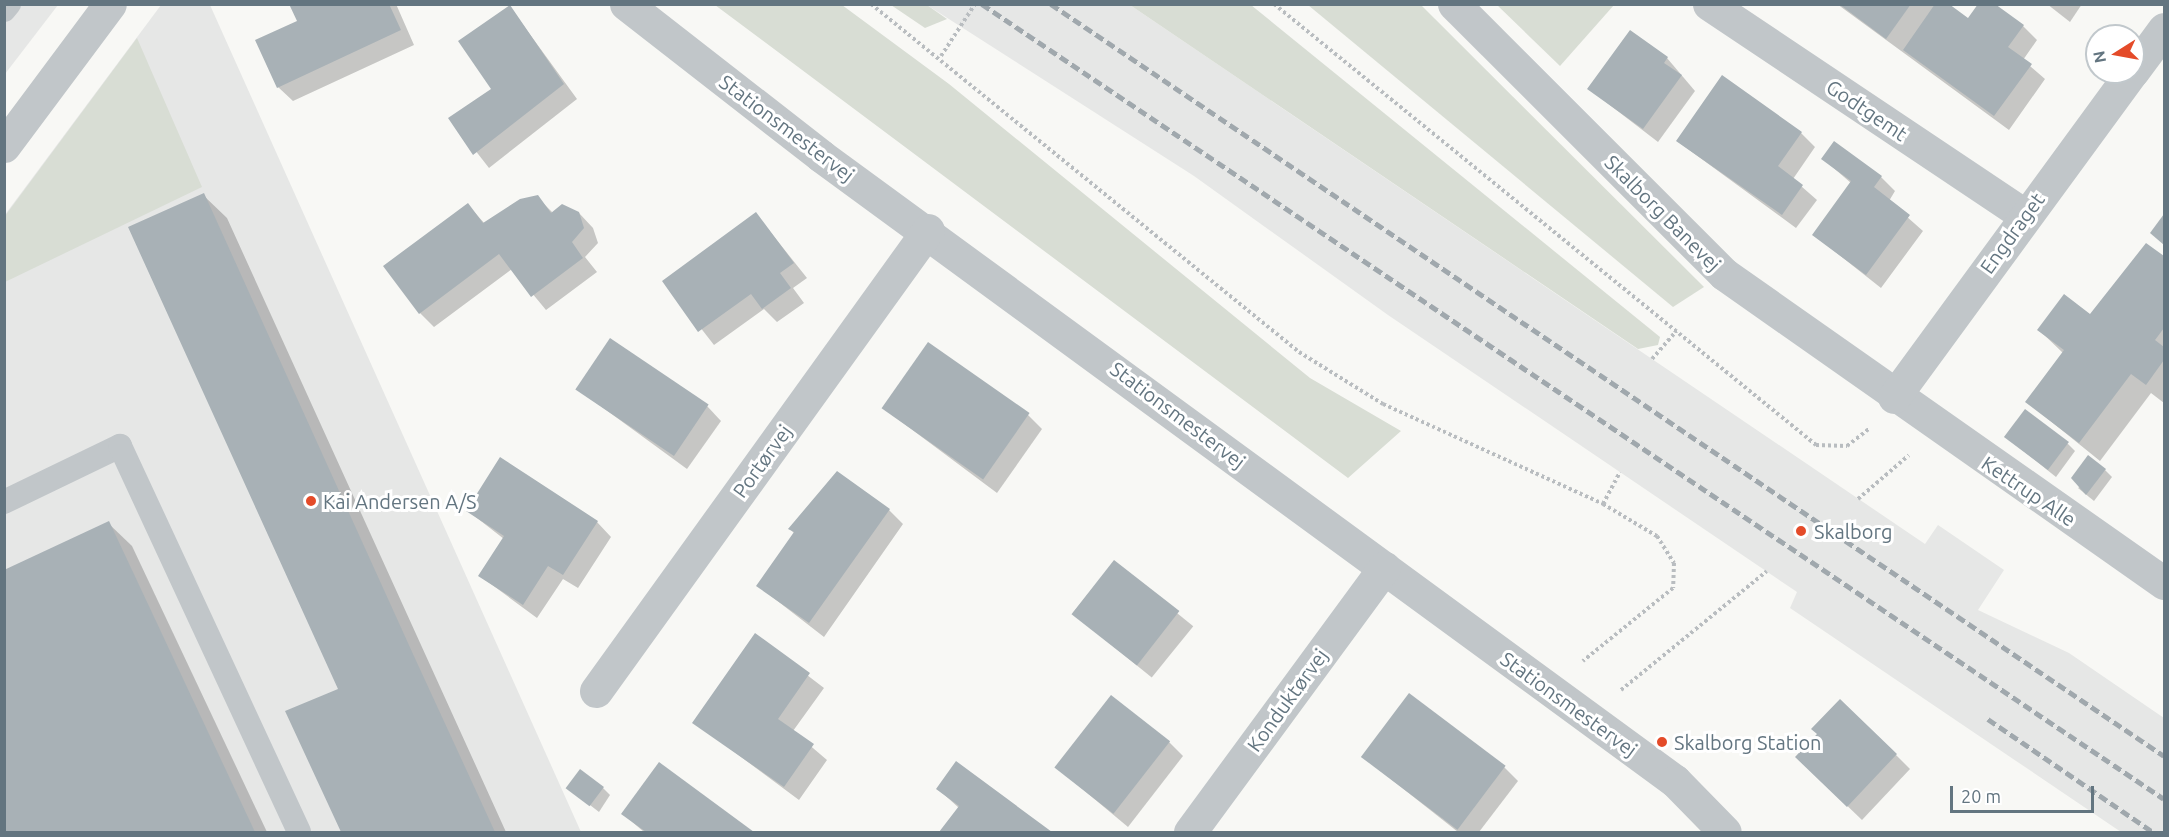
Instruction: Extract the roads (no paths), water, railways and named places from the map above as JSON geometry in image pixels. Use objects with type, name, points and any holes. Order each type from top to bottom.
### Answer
[{"type":"street","points":[[4,146],[110,4]]},
{"type":"street","name":"Stationsmestervej","points":[[626,4],[821,156],[928,230],[1547,689],[1675,781],[1725,832]]},
{"type":"street","name":"Skalborg Banevej","points":[[1454,4],[1724,274],[1894,396]]},
{"type":"street","name":"Godtgemt","points":[[1709,4],[2025,215]]},
{"type":"street","name":"Engdraget","points":[[2145,54],[2164,29]]},
{"type":"street","name":"Engdraget","points":[[1894,396],[2122,84]]},
{"type":"street","name":"Portørvej","points":[[596,691],[928,230]]},
{"type":"street","name":"Kettrup Alle","points":[[1894,396],[2164,584]]},
{"type":"street","name":"Konduktørvej","points":[[1190,832],[1384,568]]},
{"type":"lane","points":[[4,10],[9,4]]},
{"type":"lane","points":[[4,502],[120,446],[299,832]]},
{"type":"railway","points":[[982,4],[2164,799]]},
{"type":"railway","points":[[1051,4],[2164,756]]},
{"type":"railway","points":[[1988,719],[2153,832]]},
{"type":"place","name":"Kai Andersen A/S","points":[[311,501]]},
{"type":"place","name":"Skalborg","points":[[1801,531]]},
{"type":"place","name":"Skalborg Station","points":[[1662,742]]}]
